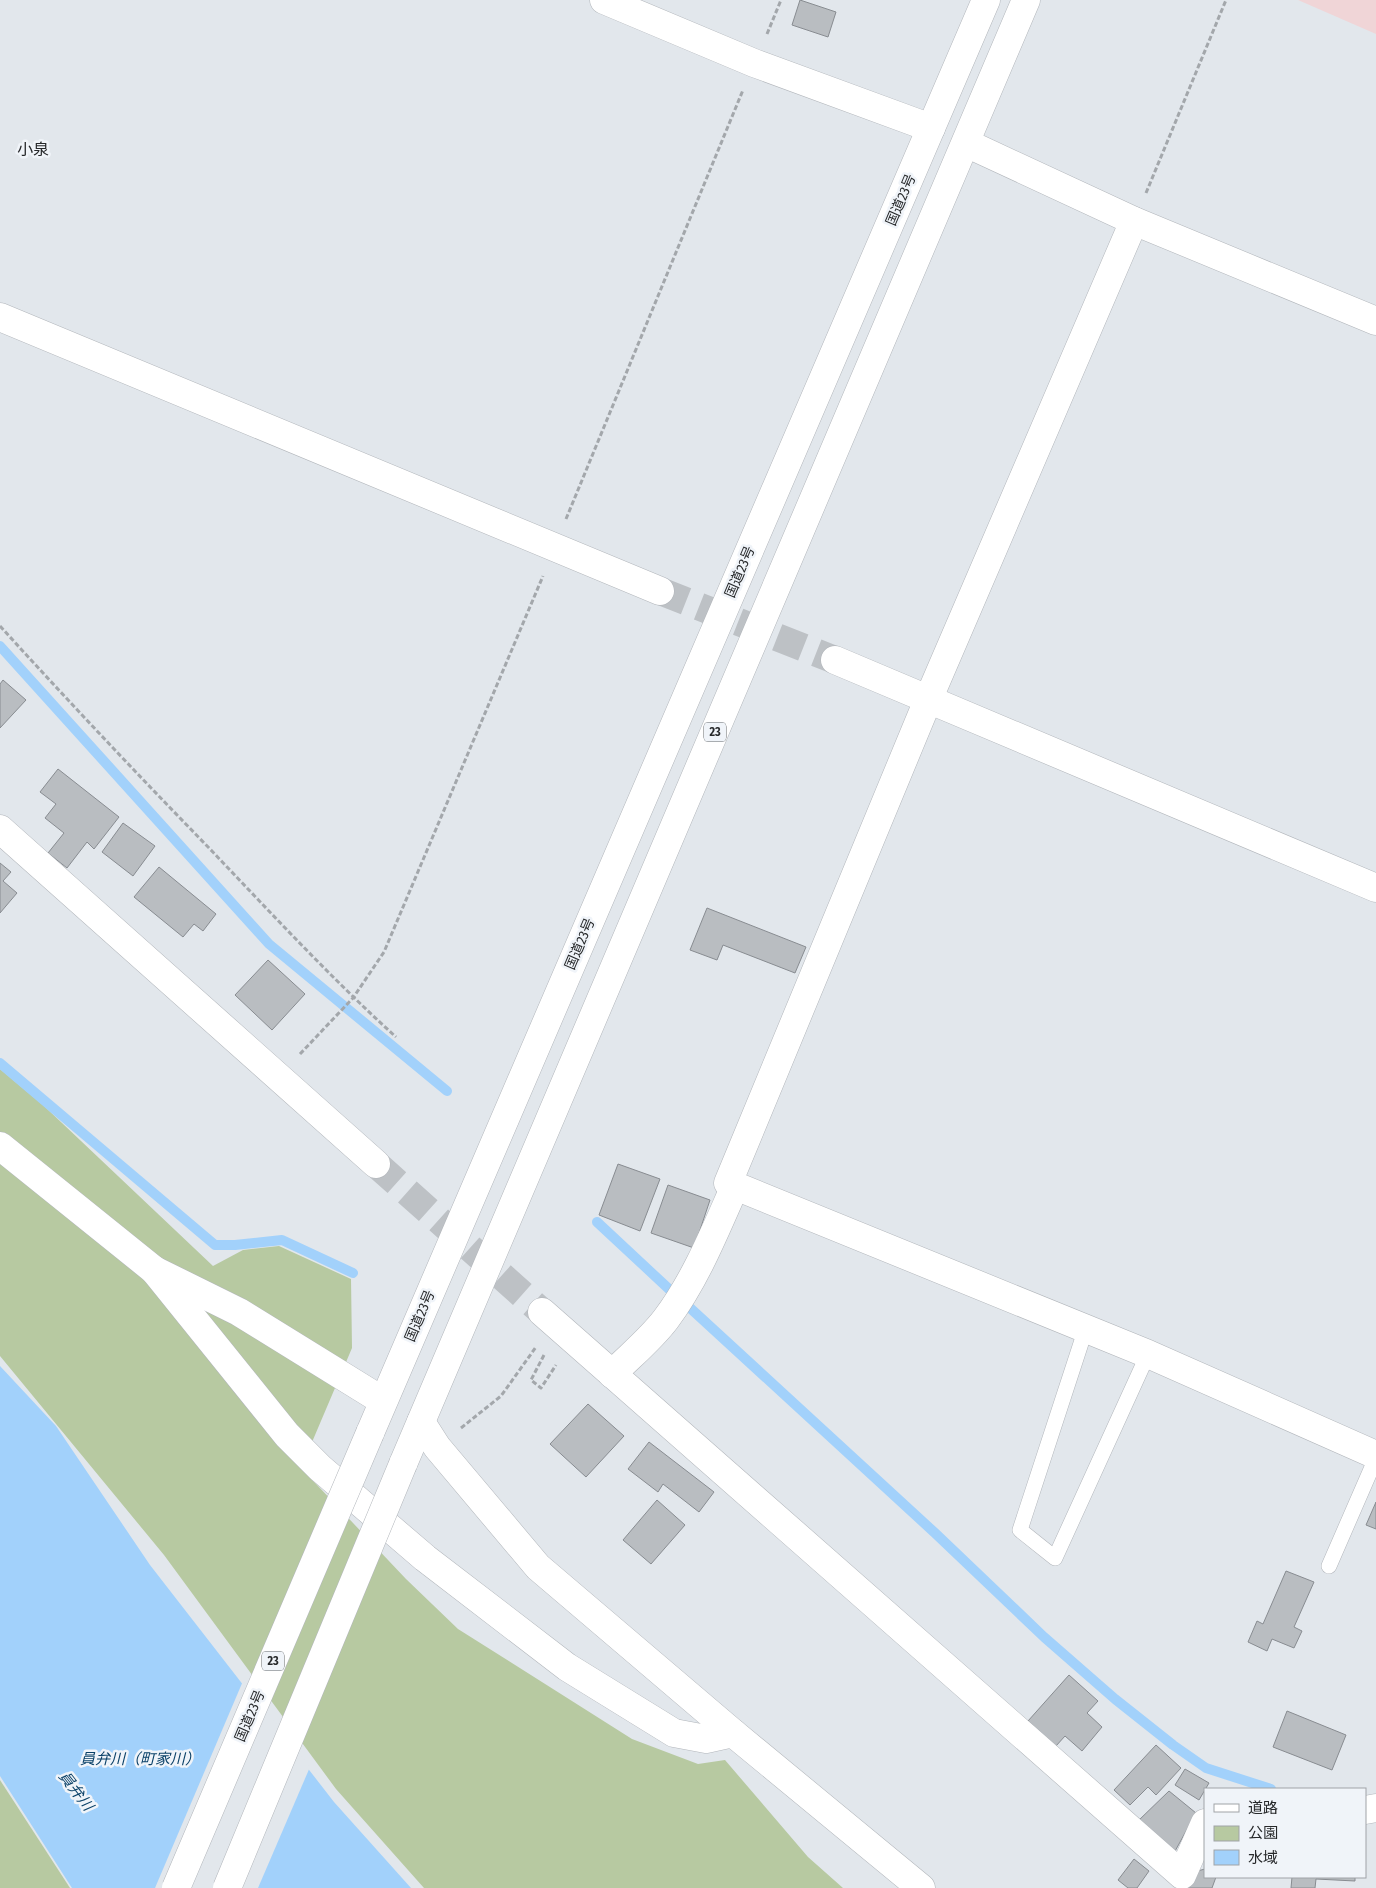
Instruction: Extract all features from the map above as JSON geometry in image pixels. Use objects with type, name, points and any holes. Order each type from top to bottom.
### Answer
[{"type":"main road","points":[[604,0],[754,63],[932,128]]},
{"type":"main road","name":"国道23号","points":[[176,1888],[986,0]]},
{"type":"main road","name":"23","points":[[227,1888],[403,1464],[1026,0]]},
{"type":"main road","points":[[966,143],[1134,221],[1376,321]]},
{"type":"main road","points":[[1134,221],[928,700],[728,1182],[1148,1354],[1376,1456]]},
{"type":"main road","points":[[0,316],[660,591]]},
{"type":"main road","points":[[835,660],[1376,888]]},
{"type":"main road","points":[[0,829],[376,1164]]},
{"type":"main road","points":[[0,1146],[154,1270],[287,1435],[320,1468],[425,1558],[567,1667],[674,1733],[706,1740],[733,1733]]},
{"type":"main road","points":[[612,1374],[664,1321],[677,1304],[708,1246],[735,1186]]},
{"type":"main road","points":[[154,1270],[239,1312],[384,1400]]},
{"type":"main road","points":[[542,1312],[560,1344],[612,1374],[1182,1875],[1204,1825]]},
{"type":"main road","points":[[421,1422],[437,1447],[538,1567],[733,1733],[921,1888]]},
{"type":"lane","points":[[1086,1328],[1020,1530],[1054,1558],[1148,1354]]},
{"type":"lane","points":[[1329,1566],[1376,1456]]},
{"type":"path","points":[[279,1077],[352,999],[384,952],[555,547],[781,0]]},
{"type":"path","points":[[1134,221],[1226,0]]},
{"type":"path","points":[[0,626],[352,999],[396,1037]]},
{"type":"path","points":[[437,1447],[501,1396],[540,1342]]},
{"type":"path","points":[[560,1344],[541,1388],[531,1380],[560,1344]]},
{"type":"shaded area","points":[[1298,0],[1376,0],[1376,34]]},
{"type":"green space","points":[[0,1069],[43,1105],[213,1266],[243,1250],[279,1246],[351,1279],[352,1348],[301,1468],[406,1579],[458,1629],[632,1739],[698,1764],[725,1760],[808,1857],[843,1888],[424,1888],[336,1789],[164,1555],[0,1356]]},
{"type":"green space","points":[[0,1780],[70,1888],[0,1888]]},
{"type":"water","name":"員弁川（町家川）","points":[[0,1366],[56,1426],[150,1565],[334,1802],[411,1888],[72,1888],[0,1776]]},
{"type":"pier","points":[[243,1681],[310,1767],[258,1888],[155,1888]]},
{"type":"building","points":[[800,0],[836,12],[828,37],[792,25]]},
{"type":"building","points":[[3,680],[26,700],[0,728],[0,684]]},
{"type":"building","points":[[58,769],[119,817],[94,849],[87,842],[67,868],[48,853],[64,833],[45,818],[56,804],[40,792]]},
{"type":"building","points":[[123,823],[155,846],[133,876],[102,852]]},
{"type":"building","points":[[0,863],[11,872],[3,881],[17,893],[0,913]]},
{"type":"building","points":[[159,867],[216,914],[203,931],[194,924],[183,937],[134,897]]},
{"type":"building","points":[[707,908],[806,947],[795,973],[723,945],[717,960],[690,950]]},
{"type":"building","points":[[268,960],[305,994],[272,1030],[235,995]]},
{"type":"building","points":[[618,1164],[660,1179],[640,1231],[599,1215]]},
{"type":"building","points":[[668,1185],[710,1200],[694,1248],[651,1233]]},
{"type":"building","points":[[588,1404],[624,1436],[586,1477],[550,1444]]},
{"type":"building","points":[[649,1442],[714,1492],[699,1512],[663,1484],[658,1492],[628,1469]]},
{"type":"building","points":[[657,1500],[685,1525],[651,1564],[623,1540]]},
{"type":"building","points":[[1376,1502],[1376,1529],[1366,1525]]},
{"type":"building","points":[[1286,1571],[1314,1582],[1294,1627],[1302,1631],[1294,1648],[1272,1639],[1267,1651],[1248,1642],[1257,1621],[1263,1624]]},
{"type":"building","points":[[1069,1675],[1098,1701],[1087,1713],[1102,1727],[1082,1751],[1065,1736],[1056,1746],[1028,1721]]},
{"type":"building","points":[[1287,1711],[1346,1735],[1332,1770],[1273,1747]]},
{"type":"building","points":[[1156,1745],[1181,1768],[1156,1795],[1148,1787],[1130,1805],[1114,1790]]},
{"type":"building","points":[[1185,1769],[1209,1783],[1204,1788],[1199,1800],[1175,1785]]},
{"type":"building","points":[[1169,1791],[1196,1813],[1174,1853],[1138,1821]]},
{"type":"building","points":[[1134,1859],[1149,1871],[1137,1888],[1128,1888],[1118,1880]]},
{"type":"building","points":[[1204,1869],[1204,1878],[1216,1878],[1212,1888],[1184,1888],[1182,1875]]},
{"type":"building","points":[[1292,1878],[1355,1878],[1355,1881],[1316,1879],[1315,1888],[1291,1888]]},
{"type":"waterway","points":[[0,646],[269,944],[447,1091]]},
{"type":"waterway","points":[[0,1063],[215,1245],[282,1240],[353,1273]]},
{"type":"waterway","points":[[597,1222],[670,1290]]},
{"type":"waterway","points":[[689,1307],[935,1533],[1044,1637],[1115,1699],[1173,1745],[1206,1768],[1268,1788]]},
{"type":"tunnel","points":[[660,591],[835,660]]},
{"type":"tunnel","points":[[376,1164],[542,1312]]},
{"type":"district","name":"小泉","points":[[33,149]]},
{"type":"water label","name":"員弁川","points":[[76,1791]]}]
